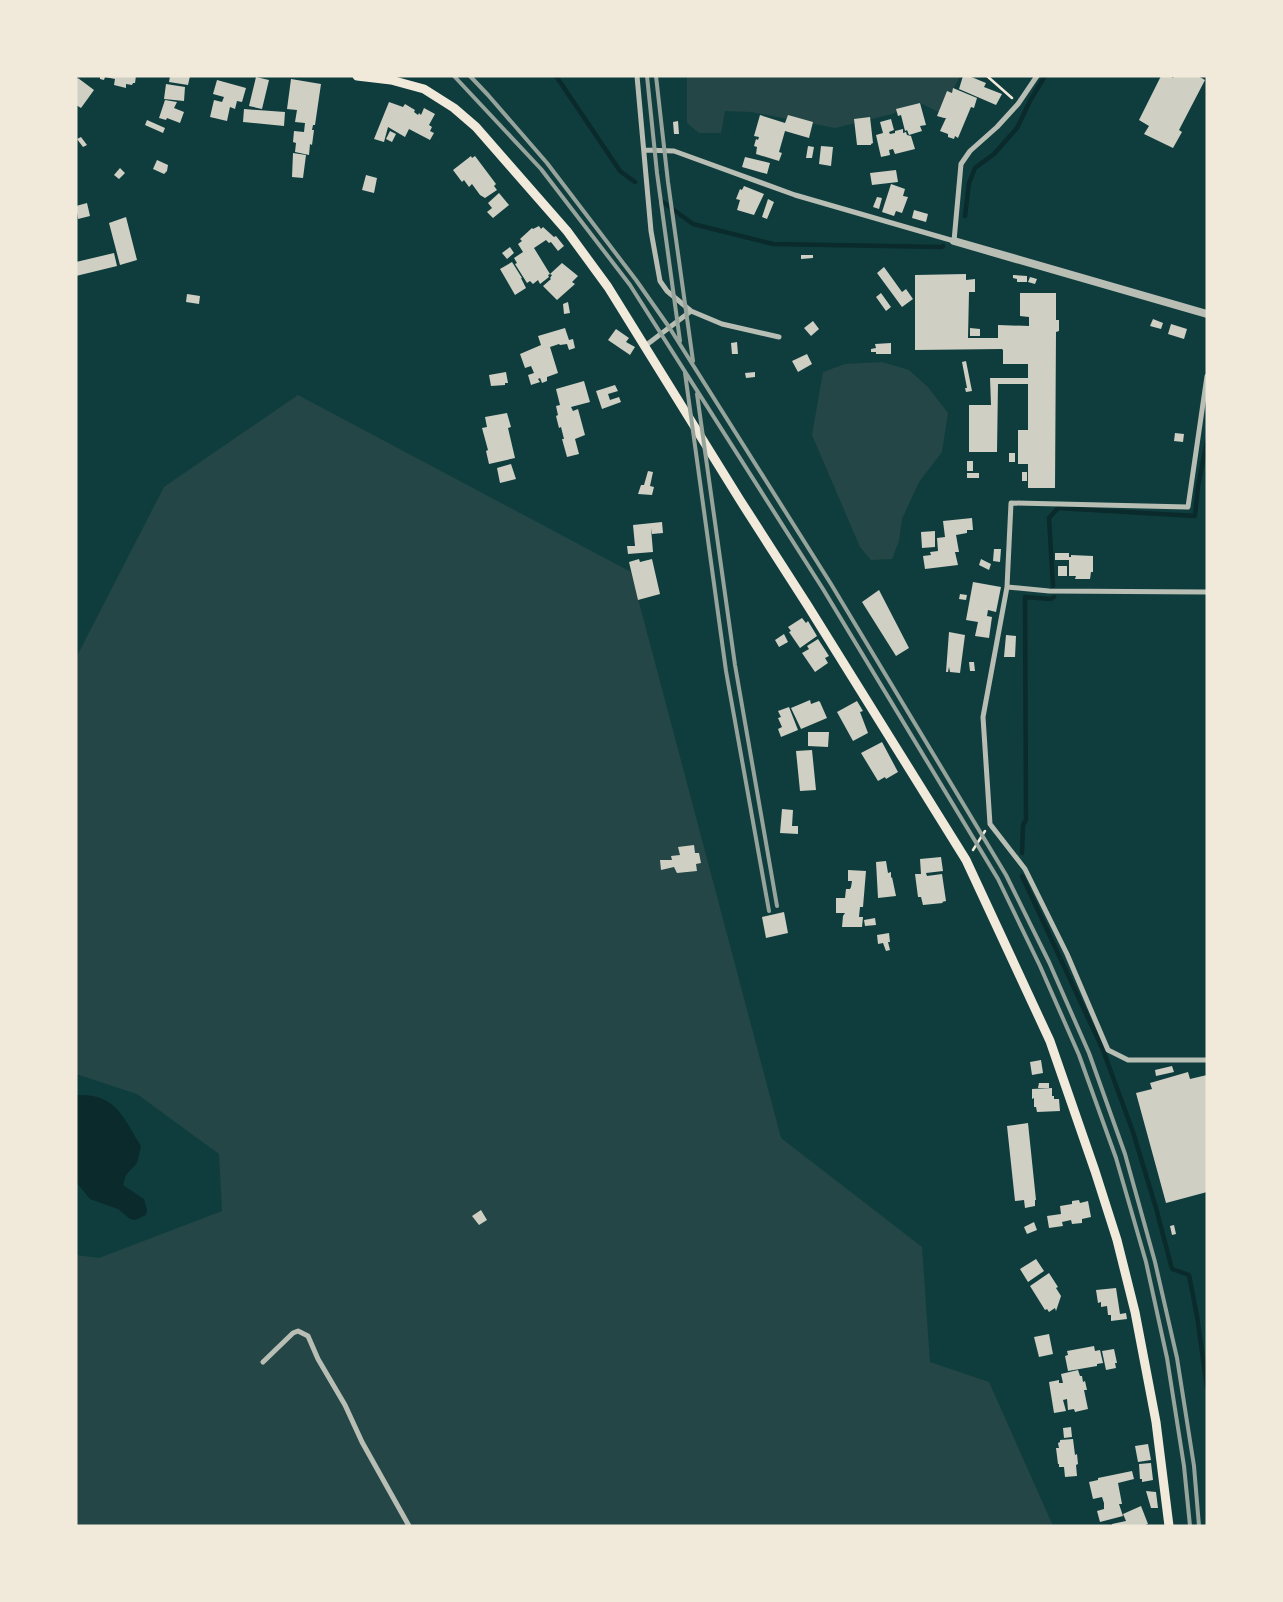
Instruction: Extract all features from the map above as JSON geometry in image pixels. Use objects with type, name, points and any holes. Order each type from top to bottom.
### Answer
[{"type":"main road","points":[[357,76],[391,80],[424,89],[454,108],[476,127],[567,231],[608,286],[966,860],[1050,1041],[1117,1240],[1135,1312],[1156,1422],[1169,1526]]},
{"type":"street","points":[[637,76],[651,231],[660,281],[667,290],[691,311],[722,324],[780,337]]},
{"type":"street","points":[[954,242],[961,164],[970,151],[997,127],[1018,104],[1037,76]]},
{"type":"street","points":[[644,150],[674,151],[795,195],[1207,314]]},
{"type":"street","points":[[645,346],[691,311]]},
{"type":"street","points":[[1207,376],[1188,507],[1012,503],[1007,587],[983,717],[990,824],[1025,869],[1067,954],[1108,1050],[1128,1060],[1207,1060]]},
{"type":"street","points":[[1007,587],[1049,590],[1207,592]]},
{"type":"street","points":[[263,1362],[293,1333],[298,1332],[308,1336],[318,1359],[345,1405],[362,1442],[410,1526]]},
{"type":"path","points":[[987,76],[1018,104]]},
{"type":"path","points":[[966,860],[990,824]]},
{"type":"shaded area","points":[[687,76],[960,76],[941,113],[920,103],[892,114],[835,128],[751,112],[725,111],[721,133],[699,133],[687,123]]},
{"type":"shaded area","points":[[882,362],[909,370],[928,387],[948,413],[942,452],[919,482],[902,519],[899,541],[892,559],[871,560],[860,547],[812,435],[823,372],[845,364]]},
{"type":"shaded area","points":[[298,395],[631,572],[781,1138],[922,1247],[930,1362],[989,1382],[1053,1526],[76,1526],[76,1255],[99,1258],[222,1211],[219,1154],[137,1094],[76,1074],[76,658],[164,487]]},
{"type":"shaded area","points":[[76,1095],[90,1095],[100,1098],[117,1109],[141,1146],[137,1163],[126,1175],[123,1185],[144,1199],[147,1210],[146,1215],[135,1220],[130,1219],[118,1209],[90,1199],[76,1182]]},
{"type":"building","points":[[100,76],[136,76],[135,83],[132,85],[126,84],[126,88],[114,85],[115,79],[105,77],[104,80],[100,79]]},
{"type":"building","points":[[170,76],[190,76],[188,85],[169,82]]},
{"type":"building","points":[[963,76],[969,76],[986,83],[984,87],[1002,94],[996,105],[959,89]]},
{"type":"building","points":[[1161,76],[1173,78],[1174,76],[1198,76],[1205,80],[1179,130],[1182,132],[1173,148],[1144,134],[1149,126],[1139,120]]},
{"type":"building","points":[[256,77],[269,80],[262,109],[249,106]]},
{"type":"building","points":[[78,78],[94,90],[81,108],[76,105],[76,80]]},
{"type":"building","points":[[291,79],[321,84],[309,155],[295,152],[296,143],[293,142],[294,131],[304,132],[305,123],[295,122],[297,110],[287,109]]},
{"type":"building","points":[[217,80],[246,88],[242,102],[237,101],[235,109],[230,107],[227,121],[210,117],[214,100],[222,102],[224,97],[213,94]]},
{"type":"building","points":[[166,84],[185,87],[184,101],[164,99]]},
{"type":"building","points":[[953,88],[977,98],[974,108],[971,107],[958,138],[955,136],[954,139],[940,131],[946,118],[937,116],[947,91],[952,93]]},
{"type":"building","points":[[165,100],[177,102],[174,108],[184,112],[180,123],[167,118],[166,120],[159,118]]},
{"type":"building","points":[[389,102],[403,107],[405,104],[415,110],[414,112],[418,115],[419,113],[421,115],[424,108],[435,114],[429,125],[432,127],[430,131],[434,133],[430,140],[409,129],[405,137],[388,127],[384,142],[374,139]]},
{"type":"building","points":[[920,103],[926,125],[920,126],[922,131],[909,135],[907,130],[905,131],[901,115],[898,116],[896,109]]},
{"type":"building","points":[[244,109],[285,112],[284,126],[243,122]]},
{"type":"building","points":[[760,115],[785,123],[788,115],[813,122],[809,138],[785,131],[779,152],[782,153],[779,161],[756,154],[757,147],[754,146],[756,139],[758,140],[759,137],[754,136]]},
{"type":"building","points":[[870,117],[873,143],[871,145],[857,145],[854,119]]},
{"type":"building","points":[[891,119],[894,130],[889,132],[890,134],[903,129],[903,133],[906,132],[907,135],[911,136],[915,149],[895,154],[893,149],[889,150],[890,155],[881,157],[876,135],[883,133],[880,122]]},
{"type":"building","points":[[147,120],[165,128],[163,133],[145,125]]},
{"type":"building","points":[[678,121],[679,134],[674,134],[673,122]]},
{"type":"building","points":[[390,131],[396,134],[392,142],[386,139]]},
{"type":"building","points":[[81,137],[87,145],[83,147],[77,139]]},
{"type":"building","points":[[808,146],[814,147],[812,158],[806,158]]},
{"type":"building","points":[[821,146],[833,147],[831,166],[819,164]]},
{"type":"building","points":[[293,153],[306,155],[303,178],[292,177]]},
{"type":"building","points":[[471,156],[472,158],[475,156],[496,184],[494,186],[497,190],[485,198],[480,195],[472,184],[469,187],[464,180],[462,182],[453,170]]},
{"type":"building","points":[[745,157],[770,163],[767,174],[742,167]]},
{"type":"building","points":[[157,160],[168,165],[167,171],[164,174],[153,169]]},
{"type":"building","points":[[120,168],[125,173],[119,179],[114,175]]},
{"type":"building","points":[[896,170],[898,182],[872,185],[870,173]]},
{"type":"building","points":[[366,175],[377,178],[374,193],[362,190]]},
{"type":"building","points":[[891,184],[905,189],[903,196],[908,197],[902,213],[896,211],[894,216],[882,212]]},
{"type":"building","points":[[744,186],[764,194],[754,215],[737,210],[740,200],[736,199],[740,189],[742,190]]},
{"type":"building","points":[[499,193],[509,205],[493,218],[487,212],[492,208],[488,203]]},
{"type":"building","points":[[877,197],[882,198],[879,209],[873,207]]},
{"type":"building","points":[[768,199],[774,202],[767,219],[762,217]]},
{"type":"building","points":[[87,203],[90,216],[78,219],[76,206]]},
{"type":"building","points":[[914,210],[928,214],[926,222],[912,218]]},
{"type":"building","points":[[126,217],[137,260],[120,265],[109,223]]},
{"type":"building","points":[[539,226],[541,229],[543,227],[554,237],[556,236],[564,246],[558,251],[551,242],[549,243],[546,240],[534,248],[550,274],[540,284],[538,280],[533,284],[530,281],[527,283],[515,264],[517,263],[514,258],[523,252],[518,244],[522,241],[520,239],[532,228]]},
{"type":"building","points":[[510,247],[514,253],[507,259],[502,253]]},
{"type":"building","points":[[114,253],[117,266],[76,276],[76,262]]},
{"type":"building","points":[[801,255],[813,255],[813,258],[801,259]]},
{"type":"building","points":[[512,262],[526,288],[515,295],[500,269]]},
{"type":"building","points":[[562,263],[578,276],[572,282],[575,284],[557,300],[543,286],[551,279],[552,275],[550,274]]},
{"type":"building","points":[[884,267],[902,292],[906,289],[913,299],[902,307],[877,273]]},
{"type":"building","points":[[966,274],[966,280],[975,279],[975,292],[969,292],[968,338],[998,338],[998,325],[1029,326],[1029,317],[1020,316],[1020,293],[1056,293],[1056,320],[1059,320],[1059,331],[1056,332],[1055,488],[1028,488],[1028,464],[1018,464],[1018,430],[1028,430],[1028,384],[998,384],[997,452],[969,452],[969,405],[991,405],[990,378],[1028,378],[1028,364],[1003,364],[1002,349],[915,350],[915,275]]},
{"type":"building","points":[[1013,275],[1027,276],[1027,282],[1017,282]]},
{"type":"building","points":[[1030,277],[1037,279],[1035,284],[1028,282]]},
{"type":"building","points":[[881,293],[891,307],[886,311],[876,297]]},
{"type":"building","points":[[187,294],[200,296],[199,304],[186,302]]},
{"type":"building","points":[[568,302],[570,313],[564,314],[563,304]]},
{"type":"building","points":[[1153,319],[1163,323],[1161,329],[1150,326]]},
{"type":"building","points":[[813,321],[819,329],[811,336],[804,328]]},
{"type":"building","points":[[1171,324],[1187,329],[1184,339],[1168,334]]},
{"type":"building","points":[[565,328],[569,340],[573,339],[575,348],[569,350],[567,344],[550,347],[558,373],[547,377],[547,381],[542,383],[540,378],[538,379],[540,382],[531,385],[528,375],[534,373],[531,366],[525,368],[520,354],[541,345],[538,336]]},
{"type":"building","points":[[970,328],[980,329],[980,336],[970,336]]},
{"type":"building","points":[[616,329],[629,338],[626,342],[635,347],[630,355],[608,340]]},
{"type":"building","points":[[737,342],[738,354],[732,354],[731,343]]},
{"type":"building","points":[[891,343],[891,354],[871,352],[871,349],[876,348],[875,344]]},
{"type":"building","points":[[807,354],[812,364],[798,372],[792,361]]},
{"type":"building","points":[[966,361],[972,391],[966,392],[965,388],[967,388],[962,362]]},
{"type":"building","points":[[506,372],[508,383],[491,386],[489,375]]},
{"type":"building","points":[[755,372],[755,377],[746,378],[745,373]]},
{"type":"building","points":[[584,381],[590,402],[571,407],[573,411],[578,409],[585,435],[575,439],[579,454],[567,457],[561,427],[559,428],[556,416],[558,415],[556,406],[560,405],[556,389]]},
{"type":"building","points":[[615,385],[618,391],[608,394],[610,400],[619,397],[621,402],[602,409],[596,391]]},
{"type":"building","points":[[507,413],[511,427],[508,428],[515,458],[489,464],[486,451],[488,450],[482,428],[487,427],[485,417]]},
{"type":"building","points":[[1175,433],[1184,434],[1183,442],[1174,441]]},
{"type":"building","points":[[1009,453],[1015,453],[1015,462],[1009,462]]},
{"type":"building","points":[[967,461],[973,461],[973,471],[967,471]]},
{"type":"building","points":[[511,464],[516,479],[500,483],[497,468]]},
{"type":"building","points":[[648,471],[653,472],[650,486],[654,487],[652,495],[638,494],[641,485],[644,485]]},
{"type":"building","points":[[1022,472],[1027,472],[1027,481],[1022,481]]},
{"type":"building","points":[[967,473],[979,473],[979,478],[967,478]]},
{"type":"building","points":[[972,518],[973,530],[967,530],[967,533],[956,535],[959,552],[955,552],[958,565],[925,569],[923,556],[931,555],[930,552],[938,551],[937,538],[945,537],[943,521]]},
{"type":"building","points":[[662,522],[663,533],[652,534],[651,528],[653,552],[628,554],[627,546],[635,546],[633,525]]},
{"type":"building","points":[[935,531],[935,547],[922,548],[921,532]]},
{"type":"building","points":[[994,549],[1001,549],[1000,562],[993,561]]},
{"type":"building","points":[[1055,553],[1069,553],[1069,557],[1071,555],[1093,556],[1093,572],[1091,572],[1090,579],[1075,579],[1076,576],[1069,576],[1069,560],[1055,560]]},
{"type":"building","points":[[639,559],[640,562],[652,559],[660,594],[638,600],[629,562]]},
{"type":"building","points":[[981,559],[991,564],[989,570],[979,565]]},
{"type":"building","points":[[1058,566],[1067,566],[1067,576],[1058,576]]},
{"type":"building","points":[[973,582],[1001,587],[996,612],[988,610],[987,616],[992,617],[989,638],[975,636],[978,622],[966,620]]},
{"type":"building","points":[[879,590],[909,648],[896,656],[862,602]]},
{"type":"building","points":[[960,594],[967,595],[966,600],[959,599]]},
{"type":"building","points":[[802,618],[806,623],[808,621],[817,636],[800,648],[789,632],[791,631],[788,627]]},
{"type":"building","points":[[949,632],[965,635],[960,673],[950,672],[949,667],[948,672],[946,672]]},
{"type":"building","points":[[784,634],[788,642],[779,647],[775,640]]},
{"type":"building","points":[[1006,635],[1016,636],[1015,657],[1004,657]]},
{"type":"building","points":[[818,639],[829,656],[825,658],[828,663],[815,672],[802,653],[809,649],[807,646]]},
{"type":"building","points":[[969,662],[974,662],[975,671],[970,671]]},
{"type":"building","points":[[810,700],[811,704],[820,702],[827,718],[801,729],[791,708]]},
{"type":"building","points":[[857,701],[863,711],[860,712],[868,733],[853,741],[837,712]]},
{"type":"building","points":[[789,707],[798,730],[781,737],[778,729],[782,727],[778,718],[781,717],[778,711]]},
{"type":"building","points":[[808,732],[829,732],[828,747],[808,746]]},
{"type":"building","points":[[882,742],[898,772],[878,781],[861,753]]},
{"type":"building","points":[[812,750],[816,790],[800,791],[796,751]]},
{"type":"building","points":[[782,809],[793,810],[792,826],[798,826],[798,834],[780,833]]},
{"type":"building","points":[[694,845],[695,853],[699,853],[701,863],[696,864],[697,871],[677,873],[674,867],[661,870],[660,860],[672,860],[671,856],[680,855],[678,847]]},
{"type":"building","points":[[941,857],[943,871],[926,873],[927,876],[942,874],[946,901],[923,905],[921,897],[918,897],[915,874],[921,874],[920,859]]},
{"type":"building","points":[[886,861],[888,873],[891,872],[896,896],[878,898],[876,862]]},
{"type":"building","points":[[848,870],[866,871],[863,907],[860,907],[859,917],[863,917],[862,927],[842,927],[845,913],[836,913],[836,898],[845,898],[846,889],[851,887],[852,881],[848,881]]},
{"type":"building","points":[[784,912],[788,933],[766,938],[762,917]]},
{"type":"building","points":[[875,918],[876,925],[865,926],[864,920]]},
{"type":"building","points":[[889,933],[890,942],[888,942],[890,950],[886,951],[883,943],[878,944],[877,935]]},
{"type":"building","points":[[1041,1060],[1043,1073],[1032,1075],[1030,1062]]},
{"type":"building","points":[[1172,1066],[1174,1072],[1156,1076],[1155,1070]]},
{"type":"building","points":[[1188,1072],[1190,1079],[1207,1075],[1207,1192],[1166,1203],[1136,1093],[1152,1089],[1150,1083]]},
{"type":"building","points":[[1039,1083],[1049,1083],[1049,1088],[1038,1088]]},
{"type":"building","points":[[1052,1088],[1052,1096],[1054,1096],[1054,1099],[1059,1099],[1060,1111],[1037,1112],[1036,1107],[1034,1107],[1034,1098],[1032,1099],[1032,1089]]},
{"type":"building","points":[[1028,1123],[1036,1200],[1035,1206],[1025,1208],[1024,1200],[1015,1201],[1007,1126]]},
{"type":"building","points":[[1079,1200],[1080,1203],[1088,1201],[1091,1217],[1082,1219],[1082,1223],[1072,1224],[1071,1220],[1062,1222],[1063,1226],[1049,1228],[1047,1216],[1061,1214],[1060,1206],[1072,1204],[1072,1201]]},
{"type":"building","points":[[481,1210],[487,1220],[479,1225],[472,1216]]},
{"type":"building","points":[[1034,1222],[1037,1230],[1027,1234],[1024,1227]]},
{"type":"building","points":[[1174,1225],[1176,1234],[1172,1235],[1170,1226]]},
{"type":"building","points":[[1036,1259],[1044,1271],[1028,1282],[1020,1269]]},
{"type":"building","points":[[1049,1273],[1058,1287],[1056,1288],[1061,1296],[1056,1311],[1055,1308],[1049,1312],[1047,1309],[1045,1310],[1030,1286]]},
{"type":"building","points":[[1116,1288],[1120,1314],[1126,1313],[1127,1319],[1111,1321],[1111,1315],[1108,1315],[1107,1306],[1101,1307],[1101,1302],[1098,1303],[1096,1290]]},
{"type":"building","points":[[1049,1334],[1053,1354],[1039,1357],[1034,1337]]},
{"type":"building","points":[[1094,1346],[1095,1351],[1100,1350],[1103,1363],[1097,1364],[1097,1366],[1068,1371],[1065,1356],[1068,1355],[1067,1351]]},
{"type":"building","points":[[1114,1349],[1117,1363],[1115,1363],[1116,1368],[1106,1370],[1102,1351]]},
{"type":"building","points":[[1078,1370],[1083,1382],[1085,1381],[1087,1390],[1084,1390],[1088,1409],[1075,1412],[1074,1409],[1068,1410],[1067,1399],[1063,1400],[1066,1411],[1054,1413],[1049,1382],[1059,1380],[1059,1383],[1063,1383],[1061,1374]]},
{"type":"building","points":[[1071,1427],[1072,1437],[1064,1438],[1063,1428]]},
{"type":"building","points":[[1073,1439],[1075,1455],[1077,1454],[1077,1476],[1065,1477],[1064,1467],[1059,1467],[1058,1464],[1056,1448],[1059,1448],[1058,1443],[1060,1440]]},
{"type":"building","points":[[1148,1444],[1151,1460],[1138,1462],[1135,1446]]},
{"type":"building","points":[[1151,1463],[1153,1480],[1142,1482],[1139,1464]]},
{"type":"building","points":[[1132,1471],[1134,1479],[1118,1483],[1122,1504],[1119,1504],[1123,1516],[1100,1522],[1097,1511],[1104,1509],[1104,1503],[1102,1497],[1093,1499],[1089,1482],[1098,1480],[1098,1478]]},
{"type":"building","points":[[1146,1491],[1156,1492],[1158,1508],[1151,1508]]},
{"type":"building","points":[[1141,1506],[1148,1524],[1143,1526],[1112,1526],[1112,1524],[1126,1521],[1123,1514]]},
{"type":"waterway","points":[[556,76],[620,171],[635,182]]},
{"type":"waterway","points":[[965,216],[969,183],[975,168],[994,154],[1017,128],[1045,76]]},
{"type":"waterway","points":[[660,200],[693,224],[773,244],[943,246]]},
{"type":"waterway","points":[[1053,586],[1049,518],[1058,508],[1195,516],[1198,486],[1207,441]]},
{"type":"waterway","points":[[1022,853],[1023,825],[1026,820],[1025,597],[1051,599],[1054,597]]},
{"type":"waterway","points":[[1022,876],[1103,1050],[1133,1132],[1172,1269],[1189,1275],[1207,1388]]},
{"type":"railway","points":[[454,76],[541,169],[630,285],[823,589],[998,879],[1040,966],[1079,1055],[1116,1158],[1146,1262],[1167,1358],[1184,1466],[1190,1526]]},
{"type":"railway","points":[[470,76],[547,163],[636,280],[669,327],[831,584],[1006,875],[1049,962],[1089,1053],[1125,1154],[1155,1262],[1177,1358],[1194,1466],[1199,1526]]},
{"type":"railway","points":[[647,76],[657,173],[680,341]]},
{"type":"railway","points":[[656,76],[668,182],[693,361]]},
{"type":"railway","points":[[685,373],[726,671],[769,911]]},
{"type":"railway","points":[[697,394],[735,665],[777,906]]}]
